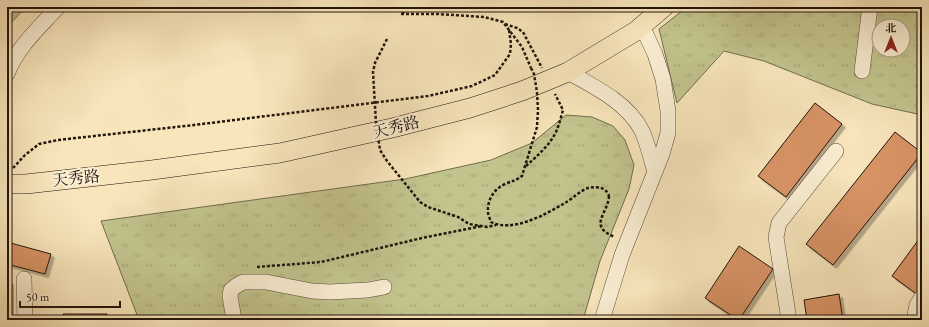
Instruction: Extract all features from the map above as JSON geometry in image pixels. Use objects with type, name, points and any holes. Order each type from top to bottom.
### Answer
[{"type":"main road","name":"天秀路","points":[[9,177],[26,184],[152,170],[280,153],[392,128],[470,108],[522,91],[568,72],[614,45],[642,26],[664,7]]},
{"type":"street","points":[[7,74],[11,63],[22,47],[58,7]]},
{"type":"street","points":[[862,71],[870,7]]},
{"type":"street","points":[[602,320],[622,255],[655,172],[668,133],[668,111],[663,79],[655,54],[642,26]]},
{"type":"street","points":[[568,72],[600,90],[620,104],[632,117],[642,131],[655,172]]},
{"type":"street","points":[[789,320],[776,237],[779,224],[836,151]]},
{"type":"street","points":[[24,279],[25,320]]},
{"type":"street","points":[[234,320],[230,296],[231,290],[243,282],[266,282],[312,291],[330,292],[368,290],[384,287]]},
{"type":"street","points":[[914,320],[917,305],[922,297]]},
{"type":"path","points":[[409,7],[401,14],[438,14],[484,17],[503,22],[523,32],[563,110],[556,133],[540,154],[526,166]]},
{"type":"path","points":[[496,225],[491,222],[488,212],[489,202],[497,188],[506,183],[518,180],[522,176],[538,122],[537,92],[534,74],[522,47],[505,24]]},
{"type":"path","points":[[9,177],[25,155],[39,144],[58,140],[428,96],[472,86],[495,75],[510,54],[511,44],[509,30]]},
{"type":"path","points":[[387,39],[375,63],[373,72],[376,123],[380,150],[420,202],[428,207],[458,217],[469,224],[487,227],[522,223],[537,219],[588,188],[604,188],[608,192],[609,201],[603,212],[600,224],[606,232],[614,237],[627,241]]},
{"type":"path","points":[[238,284],[256,267],[321,262],[422,238],[482,226]]},
{"type":"green space","points":[[7,7],[26,7],[7,27]]},
{"type":"green space","points":[[687,7],[922,7],[922,115],[872,104],[764,61],[724,51],[677,103],[659,29]]},
{"type":"green space","points":[[566,115],[592,117],[613,126],[625,140],[634,165],[629,189],[600,261],[583,320],[139,320],[101,221],[405,179],[491,160],[532,143]]},
{"type":"green space","points":[[7,283],[13,285],[13,320],[7,320]]},
{"type":"building","points":[[815,103],[842,124],[786,197],[758,176]]},
{"type":"building","points":[[895,132],[922,153],[833,265],[806,244]]},
{"type":"building","points":[[922,235],[922,290],[918,295],[892,276]]},
{"type":"building","points":[[7,242],[51,254],[45,274],[7,264]]},
{"type":"building","points":[[739,246],[773,269],[738,320],[705,298]]},
{"type":"building","points":[[839,294],[843,320],[807,320],[804,300]]},
{"type":"building","points":[[63,314],[107,314],[107,320],[63,320]]}]
